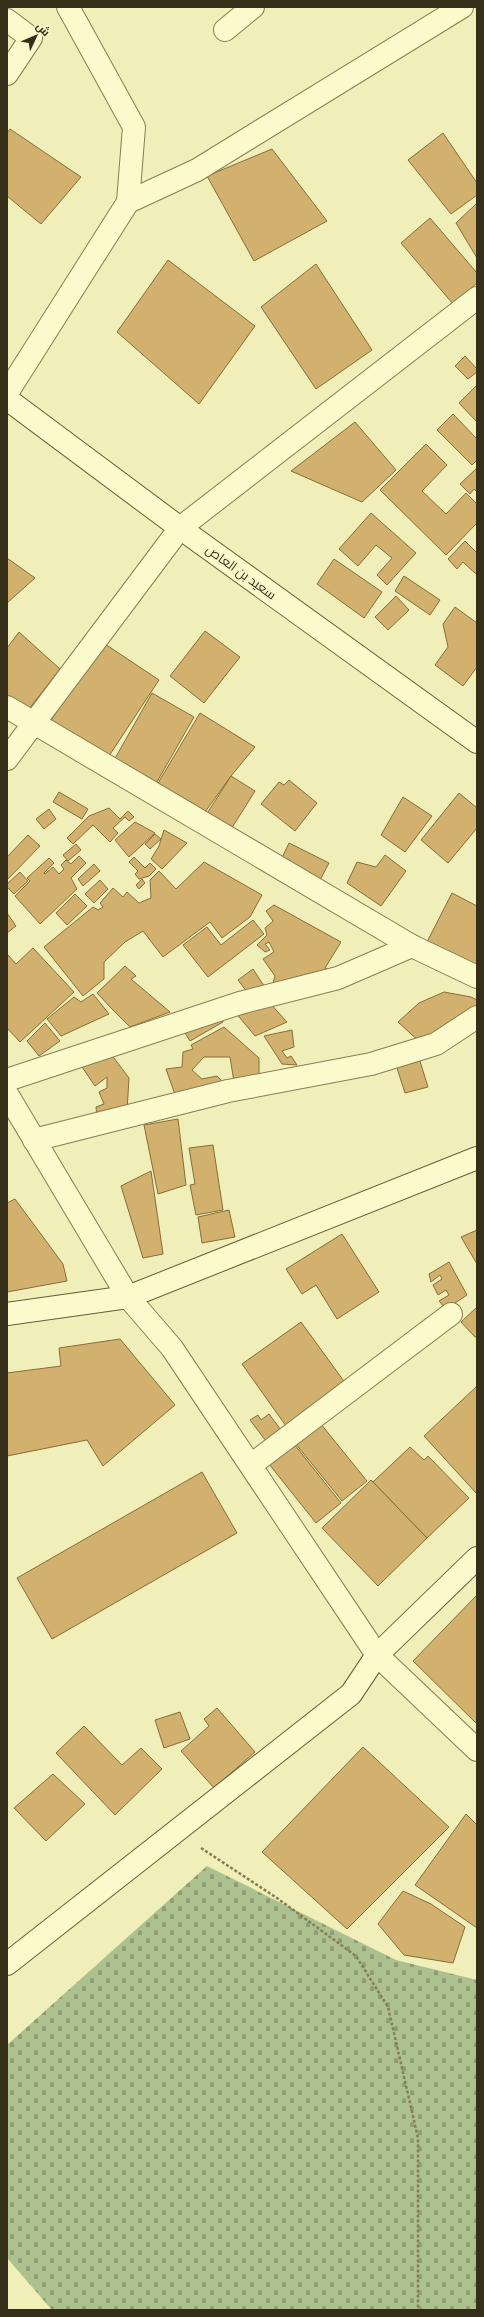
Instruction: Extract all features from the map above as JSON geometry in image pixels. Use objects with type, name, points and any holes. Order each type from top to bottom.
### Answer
[{"type":"street","points":[[7,393],[128,202],[134,127],[68,7]]},
{"type":"street","points":[[225,30],[253,7]]},
{"type":"street","points":[[128,202],[197,170],[462,7]]},
{"type":"street","points":[[7,20],[31,38],[7,74]]},
{"type":"street","points":[[7,758],[35,724],[180,528],[477,298]]},
{"type":"street","name":"سعيد بن العاص","points":[[7,399],[180,528],[477,742]]},
{"type":"street","points":[[7,707],[412,946],[477,977]]},
{"type":"street","points":[[7,1080],[240,1003],[338,978],[412,946]]},
{"type":"street","points":[[34,1140],[228,1092],[371,1064],[436,1044],[477,1017]]},
{"type":"street","points":[[7,1094],[13,1115],[34,1140],[128,1297],[172,1348],[377,1655],[477,1750]]},
{"type":"street","points":[[7,1314],[128,1297],[477,1158]]},
{"type":"street","points":[[251,1465],[451,1314]]},
{"type":"street","points":[[7,1964],[351,1694],[377,1655],[477,1558]]},
{"type":"path","points":[[175,1831],[277,1898],[356,1956],[388,2007],[418,2138],[418,2310]]},
{"type":"green space","points":[[207,1866],[396,1960],[477,1980],[477,2310],[52,2310],[7,2258],[7,2045]]},
{"type":"building","points":[[10,129],[81,177],[41,224],[7,196],[7,133]]},
{"type":"building","points":[[443,133],[477,183],[477,195],[451,214],[408,160]]},
{"type":"building","points":[[272,149],[327,221],[254,261],[207,176]]},
{"type":"building","points":[[477,203],[477,258],[456,223]]},
{"type":"building","points":[[430,218],[477,273],[477,283],[453,304],[401,243]]},
{"type":"building","points":[[168,260],[255,326],[199,404],[117,332]]},
{"type":"building","points":[[316,264],[372,350],[316,389],[261,307]]},
{"type":"building","points":[[465,356],[477,369],[477,372],[468,379],[455,366]]},
{"type":"building","points":[[477,385],[477,422],[459,403]]},
{"type":"building","points":[[453,414],[477,439],[477,460],[472,465],[437,430]]},
{"type":"building","points":[[355,422],[396,470],[362,502],[291,471]]},
{"type":"building","points":[[426,444],[447,465],[422,491],[446,514],[466,493],[477,504],[477,523],[446,555],[380,490]]},
{"type":"building","points":[[477,468],[477,492],[474,489],[470,494],[460,484]]},
{"type":"building","points":[[371,513],[416,553],[387,585],[377,575],[392,558],[376,545],[358,566],[339,549]]},
{"type":"building","points":[[465,541],[477,553],[477,575],[463,562],[457,569],[448,559]]},
{"type":"building","points":[[7,558],[35,578],[7,603]]},
{"type":"building","points":[[334,559],[382,592],[364,618],[317,584]]},
{"type":"building","points":[[404,576],[440,600],[430,615],[395,591]]},
{"type":"building","points":[[396,596],[409,610],[388,630],[375,617]]},
{"type":"building","points":[[455,607],[477,623],[477,667],[463,686],[435,665],[448,647],[443,624]]},
{"type":"building","points":[[205,631],[240,657],[204,703],[170,676]]},
{"type":"building","points":[[19,632],[60,669],[29,709],[7,695],[7,648]]},
{"type":"building","points":[[102,642],[159,680],[107,759],[50,722]]},
{"type":"building","points":[[152,693],[194,717],[154,787],[113,762]]},
{"type":"building","points":[[200,713],[255,747],[231,776],[205,812],[158,783]]},
{"type":"building","points":[[231,776],[255,791],[230,831],[206,815]]},
{"type":"building","points":[[289,780],[317,803],[295,831],[261,804],[279,782],[284,785]]},
{"type":"building","points":[[59,792],[88,809],[82,819],[53,802]]},
{"type":"building","points":[[459,793],[477,808],[477,828],[448,863],[421,840]]},
{"type":"building","points":[[403,797],[432,816],[405,852],[381,835]]},
{"type":"building","points":[[109,808],[120,819],[128,811],[134,817],[129,821],[125,817],[113,828],[118,833],[110,842],[93,825],[73,844],[67,838],[89,816]]},
{"type":"building","points":[[49,809],[56,819],[44,829],[36,819]]},
{"type":"building","points":[[135,822],[155,833],[129,857],[115,840]]},
{"type":"building","points":[[164,830],[187,843],[162,869],[151,859],[159,846]]},
{"type":"building","points":[[155,834],[161,839],[150,849],[145,844]]},
{"type":"building","points":[[28,835],[40,846],[7,880],[7,857]]},
{"type":"building","points":[[289,843],[329,863],[319,882],[280,862]]},
{"type":"building","points":[[76,844],[81,850],[68,861],[63,855]]},
{"type":"building","points":[[385,855],[406,871],[381,906],[347,883],[357,862],[376,867]]},
{"type":"building","points":[[79,856],[86,863],[71,878],[77,889],[40,924],[15,896],[30,881],[27,878],[49,858],[54,863],[44,873],[45,874],[53,867],[59,874],[64,869],[61,865],[66,860],[71,864]]},
{"type":"building","points":[[134,857],[145,868],[150,863],[156,869],[149,876],[139,879],[135,874],[138,871],[129,862]]},
{"type":"building","points":[[204,862],[262,895],[250,917],[222,938],[210,922],[163,957],[143,931],[125,942],[104,962],[104,979],[83,996],[44,947],[93,907],[98,910],[103,907],[100,903],[113,888],[123,897],[127,892],[139,903],[151,898],[150,880],[159,871],[176,889]]},
{"type":"building","points":[[94,864],[100,871],[83,886],[78,879]]},
{"type":"building","points":[[20,872],[28,881],[14,894],[7,887],[7,884]]},
{"type":"building","points":[[142,879],[145,883],[139,889],[136,885]]},
{"type":"building","points":[[100,880],[108,889],[94,903],[85,894]]},
{"type":"building","points":[[452,893],[477,906],[477,967],[427,942]]},
{"type":"building","points":[[75,894],[87,906],[67,925],[56,913]]},
{"type":"building","points":[[274,905],[341,942],[325,968],[330,970],[271,990],[275,976],[263,959],[274,952],[269,942],[265,944],[270,950],[265,952],[257,945],[267,935],[265,928],[273,921],[266,911]]},
{"type":"building","points":[[7,913],[16,926],[7,933]]},
{"type":"building","points":[[253,920],[264,934],[208,977],[183,945],[207,927],[221,945]]},
{"type":"building","points":[[33,948],[74,992],[20,1042],[7,1028],[7,954],[16,964]]},
{"type":"building","points":[[125,966],[136,976],[131,979],[170,1012],[130,1027],[113,1010],[97,993]]},
{"type":"building","points":[[253,969],[264,986],[250,996],[238,980]]},
{"type":"building","points":[[444,992],[471,997],[477,1000],[477,1008],[422,1044],[398,1022],[419,1003]]},
{"type":"building","points":[[93,994],[109,1014],[61,1036],[47,1019],[74,997],[81,1002]]},
{"type":"building","points":[[268,1001],[287,1022],[255,1036],[235,1012]]},
{"type":"building","points":[[218,1013],[223,1022],[190,1041],[185,1033]]},
{"type":"building","points":[[45,1023],[60,1041],[39,1056],[27,1041]]},
{"type":"building","points":[[224,1027],[259,1058],[259,1079],[234,1082],[230,1057],[204,1057],[192,1070],[202,1079],[217,1076],[225,1084],[177,1100],[166,1069],[182,1067],[183,1052],[193,1049],[191,1045]]},
{"type":"building","points":[[292,1030],[294,1047],[282,1051],[287,1058],[291,1056],[297,1065],[282,1064],[264,1036]]},
{"type":"building","points":[[111,1054],[129,1078],[127,1111],[97,1119],[96,1107],[104,1104],[99,1092],[107,1088],[107,1077],[95,1086],[82,1067]]},
{"type":"building","points":[[419,1058],[428,1087],[405,1093],[396,1065]]},
{"type":"building","points":[[178,1119],[186,1185],[158,1194],[144,1125]]},
{"type":"building","points":[[213,1145],[223,1210],[196,1215],[190,1185],[195,1184],[189,1148]]},
{"type":"building","points":[[151,1171],[163,1254],[143,1258],[121,1186]]},
{"type":"building","points":[[15,1199],[63,1264],[67,1281],[7,1292],[7,1203]]},
{"type":"building","points":[[229,1210],[235,1237],[202,1243],[198,1217]]},
{"type":"building","points":[[477,1230],[477,1264],[461,1237]]},
{"type":"building","points":[[342,1234],[379,1292],[337,1319],[316,1285],[302,1294],[286,1269]]},
{"type":"building","points":[[449,1262],[467,1295],[446,1309],[439,1301],[449,1295],[446,1290],[438,1295],[433,1285],[442,1279],[440,1275],[431,1282],[429,1274]]},
{"type":"building","points":[[477,1307],[477,1337],[475,1337],[461,1322]]},
{"type":"building","points":[[301,1322],[346,1384],[286,1426],[242,1364]]},
{"type":"building","points":[[120,1339],[175,1405],[103,1466],[87,1440],[7,1456],[7,1373],[61,1366],[59,1348]]},
{"type":"building","points":[[477,1386],[477,1493],[476,1493],[424,1436]]},
{"type":"building","points":[[269,1414],[281,1430],[266,1441],[250,1420],[258,1415],[261,1420]]},
{"type":"building","points":[[316,1418],[367,1481],[342,1501],[291,1438]]},
{"type":"building","points":[[290,1439],[341,1503],[316,1523],[265,1459]]},
{"type":"building","points":[[410,1447],[424,1460],[428,1456],[469,1498],[427,1538],[373,1482]]},
{"type":"building","points":[[202,1472],[237,1533],[52,1639],[17,1578]]},
{"type":"building","points":[[371,1480],[427,1538],[378,1586],[322,1528]]},
{"type":"building","points":[[477,1595],[477,1724],[413,1661]]},
{"type":"building","points":[[217,1708],[255,1752],[214,1788],[181,1751],[209,1726],[204,1719]]},
{"type":"building","points":[[180,1712],[190,1739],[164,1748],[155,1720]]},
{"type":"building","points":[[84,1726],[122,1765],[141,1748],[162,1769],[115,1815],[56,1753]]},
{"type":"building","points":[[363,1747],[449,1827],[347,1929],[262,1852]]},
{"type":"building","points":[[53,1774],[85,1804],[46,1841],[14,1808]]},
{"type":"building","points":[[466,1814],[477,1825],[477,1928],[415,1885]]},
{"type":"building","points":[[403,1891],[431,1904],[465,1927],[453,1963],[404,1955],[378,1924]]}]
